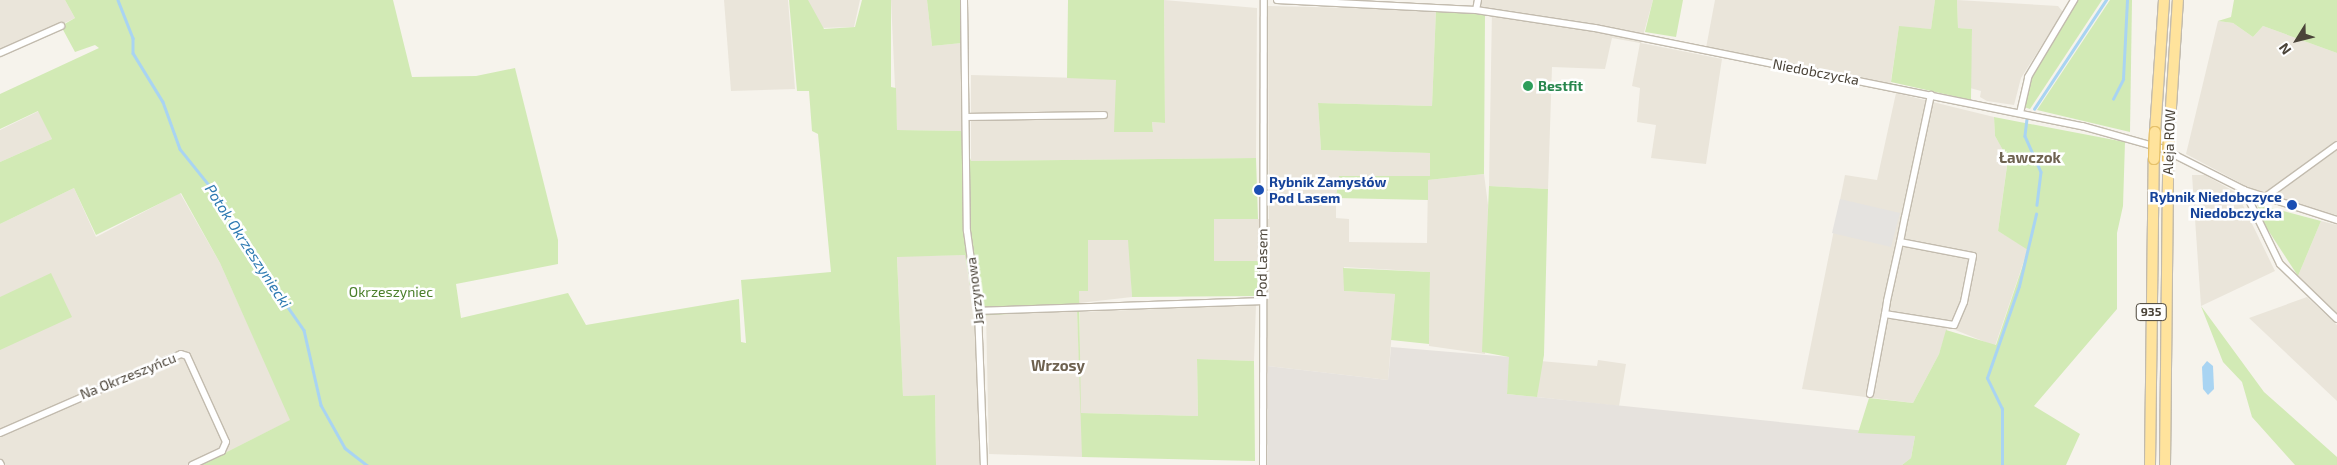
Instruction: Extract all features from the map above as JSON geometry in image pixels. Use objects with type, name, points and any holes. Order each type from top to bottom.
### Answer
[{"type":"main road","name":"Aleja ROW","points":[[2150,465],[2154,159],[2164,0]]},
{"type":"main road","name":"Aleja ROW","points":[[2165,465],[2168,165],[2178,0]]},
{"type":"street","name":"Jarzynowa","points":[[964,0],[967,231],[978,311],[984,465]]},
{"type":"street","name":"Pod Lasem","points":[[1263,465],[1264,0]]},
{"type":"street","name":"Niedobczycka","points":[[1276,0],[1476,10],[1595,28],[2020,113],[2161,148],[2244,190],[2337,220]]},
{"type":"street","points":[[1476,10],[1478,0]]},
{"type":"street","points":[[2020,113],[2028,77],[2074,0]]},
{"type":"street","points":[[0,53],[61,26]]},
{"type":"street","points":[[1870,394],[1931,95]]},
{"type":"street","points":[[967,117],[1104,115]]},
{"type":"street","points":[[2264,198],[2337,145]]},
{"type":"street","points":[[2244,190],[2280,264],[2337,319]]},
{"type":"street","points":[[1885,314],[1951,326],[1966,296],[1973,256],[1900,242]]},
{"type":"street","points":[[978,311],[1262,301]]},
{"type":"street","name":"Na Okrzeszyńcu","points":[[0,433],[181,354],[187,356],[226,442],[222,451],[192,465]]},
{"type":"shaded area","points":[[0,0],[65,0],[75,18],[0,54]]},
{"type":"shaded area","points":[[724,0],[788,0],[795,89],[731,91]]},
{"type":"shaded area","points":[[805,0],[860,0],[854,27],[821,28]]},
{"type":"shaded area","points":[[891,0],[927,0],[932,46],[962,43],[961,131],[897,130]]},
{"type":"shaded area","points":[[1164,0],[1257,8],[1256,158],[971,161],[971,75],[1116,79],[1153,131],[1152,122],[1165,123]]},
{"type":"shaded area","points":[[1479,0],[1653,0],[1641,43],[1722,59],[1706,164],[1651,158],[1656,125],[1637,122],[1640,88],[1632,86],[1640,43],[1612,38],[1605,69],[1552,67],[1548,189],[1489,186],[1492,9],[1477,8]]},
{"type":"shaded area","points":[[1715,0],[1935,0],[1931,29],[1899,27],[1890,87],[1706,48]]},
{"type":"shaded area","points":[[1957,0],[2058,6],[2063,12],[2021,78],[2014,105],[1987,101],[1980,97],[1981,91],[1970,88],[1972,29],[1958,28]]},
{"type":"shaded area","points":[[1268,6],[1436,10],[1432,106],[1318,103],[1321,150],[1431,153],[1431,176],[1336,198],[1336,218],[1349,219],[1349,242],[1427,243],[1428,180],[1484,174],[1488,205],[1485,354],[1429,346],[1430,272],[1344,267],[1344,291],[1395,294],[1388,380],[1268,366],[1263,262],[1214,261],[1214,219],[1269,219]]},
{"type":"shaded area","points":[[2218,21],[2233,23],[2253,37],[2263,26],[2337,53],[2337,215],[2302,208],[2246,186],[2186,154]]},
{"type":"shaded area","points":[[1896,93],[1994,117],[1995,136],[2008,158],[1998,231],[2028,249],[1995,346],[1948,327],[1939,354],[1913,403],[1802,389],[1845,175],[1877,180]]},
{"type":"shaded area","points":[[39,111],[52,139],[0,162],[0,130]]},
{"type":"shaded area","points":[[2192,175],[2205,175],[2237,193],[2275,271],[2201,306]]},
{"type":"shaded area","points":[[74,188],[96,237],[180,193],[220,263],[291,420],[201,465],[0,465],[0,224]]},
{"type":"shaded area","points":[[1840,199],[1900,213],[1891,247],[1832,233]]},
{"type":"shaded area","points":[[2321,221],[2337,225],[2337,314],[2298,276]]},
{"type":"shaded area","points":[[1088,240],[1129,240],[1132,297],[1079,303],[1079,291],[1085,291]]},
{"type":"shaded area","points":[[966,255],[975,316],[980,465],[936,465],[935,395],[903,396],[897,256]]},
{"type":"shaded area","points":[[2307,297],[2337,325],[2337,401],[2249,318]]},
{"type":"shaded area","points":[[1256,305],[1254,361],[1197,359],[1198,416],[1082,413],[1082,457],[989,454],[986,314],[1077,310],[1080,382],[1080,312]]},
{"type":"shaded area","points":[[1391,347],[1510,357],[1507,394],[1915,436],[1911,458],[1902,465],[1267,465],[1268,366],[1388,380]]},
{"type":"shaded area","points":[[1598,360],[1626,364],[1619,406],[1537,397],[1540,361],[1597,366]]},
{"type":"green space","name":"Okrzeszyniec","points":[[65,0],[393,0],[412,77],[476,76],[515,68],[558,240],[558,264],[456,284],[461,318],[568,293],[586,325],[739,299],[741,342],[746,343],[741,280],[831,272],[818,134],[812,131],[809,91],[797,91],[789,0],[808,0],[824,29],[855,27],[862,0],[891,0],[891,87],[896,88],[897,130],[961,131],[971,161],[1256,158],[1258,219],[1214,219],[1214,261],[1258,261],[1257,296],[1132,297],[1128,240],[1088,240],[1088,291],[1079,291],[1081,413],[1198,416],[1197,359],[1254,361],[1255,461],[1082,457],[1077,310],[975,316],[965,255],[897,257],[903,396],[935,395],[936,465],[201,465],[290,420],[220,263],[181,193],[96,235],[74,188],[0,224],[0,162],[52,139],[38,111],[0,129],[0,94],[99,48],[95,45],[75,52],[61,26],[75,18]]},
{"type":"green space","points":[[927,0],[960,0],[962,43],[932,46]]},
{"type":"green space","points":[[1068,0],[1164,0],[1165,123],[1152,122],[1153,132],[1114,132],[1116,80],[1067,78]]},
{"type":"green space","points":[[1653,0],[1683,0],[1676,37],[1645,32]]},
{"type":"green space","points":[[1935,0],[1957,0],[1958,28],[1972,29],[1971,100],[1891,82],[1899,26],[1931,29]]},
{"type":"green space","points":[[2078,0],[2102,0],[2030,109],[2024,107],[2029,80]]},
{"type":"green space","points":[[2110,0],[2132,0],[2130,132],[2037,110]]},
{"type":"green space","points":[[2234,0],[2337,0],[2337,53],[2263,26],[2253,37],[2233,23],[2218,21],[2231,17]]},
{"type":"green space","points":[[1436,10],[1485,15],[1484,174],[1428,180],[1428,200],[1336,198],[1339,176],[1430,176],[1430,153],[1321,150],[1318,103],[1432,106]]},
{"type":"green space","points":[[1994,117],[2125,142],[2123,206],[2117,233],[2117,309],[2034,406],[2080,434],[2066,465],[1902,465],[1911,458],[1915,436],[1858,433],[1869,398],[1913,403],[1939,354],[1946,330],[1996,345],[2028,250],[1998,231],[2008,159],[1995,136]]},
{"type":"green space","points":[[1489,186],[1548,189],[1544,355],[1537,397],[1507,394],[1509,357],[1482,352]]},
{"type":"green space","points":[[2257,204],[2321,221],[2298,276],[2264,224]]},
{"type":"green space","points":[[1343,268],[1430,272],[1429,344],[1391,340],[1395,294],[1344,291]]},
{"type":"green space","points":[[51,273],[72,317],[0,350],[0,297]]},
{"type":"green space","points":[[2201,306],[2264,392],[2337,457],[2337,465],[2295,465],[2252,417],[2242,382],[2223,362]]},
{"type":"water","points":[[2207,361],[2213,366],[2214,389],[2208,395],[2203,389],[2202,367]]},
{"type":"waterway","name":"Potok Okrzeszyniecki","points":[[118,0],[133,38],[133,53],[163,102],[180,149],[225,205],[249,251],[304,330],[321,405],[345,448],[367,465]]},
{"type":"waterway","points":[[2034,109],[2106,0]]},
{"type":"waterway","points":[[2113,99],[2123,79],[2127,0]]},
{"type":"waterway","points":[[2027,119],[2025,136],[2041,172],[2037,205]]},
{"type":"waterway","points":[[2002,465],[2002,409],[1987,378],[2019,286],[2036,214]]},
{"type":"place","name":"Bestfit","points":[[1528,86]]},
{"type":"place","name":"Rybnik Zamysłów Pod Lasem","points":[[1259,190]]},
{"type":"place","name":"Rybnik Niedobczyce Niedobczycka","points":[[2292,205]]},
{"type":"district","name":"Ławczok","points":[[2030,158]]},
{"type":"district","name":"Wrzosy","points":[[1058,366]]}]
